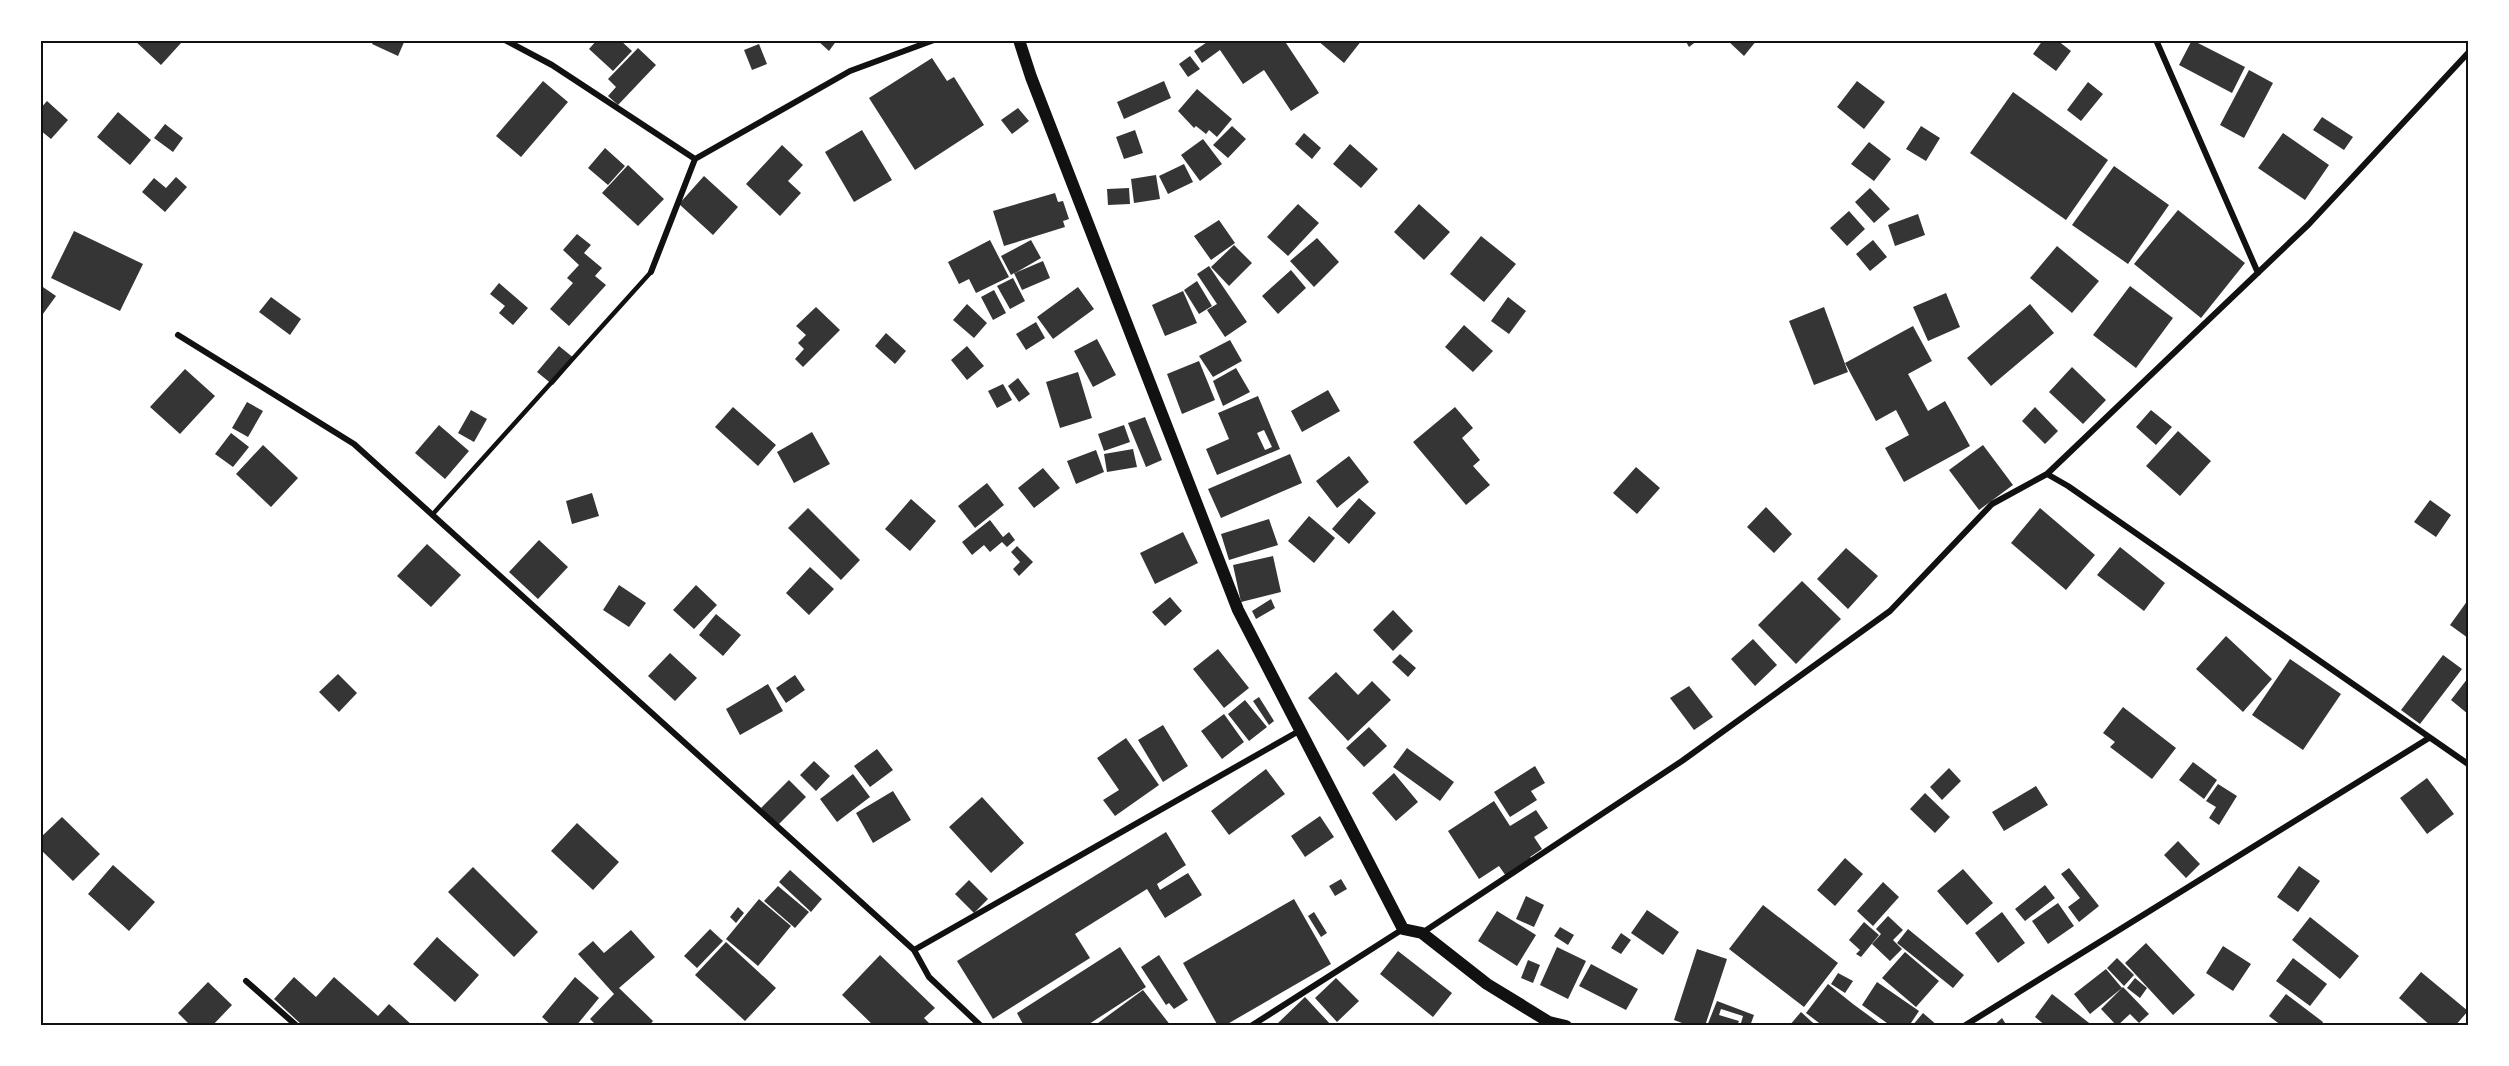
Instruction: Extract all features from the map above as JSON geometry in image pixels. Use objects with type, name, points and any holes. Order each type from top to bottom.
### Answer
[{"type":"main road","points":[[1019,40],[1035,88],[1238,610],[1403,929],[1422,933],[1487,984],[1549,1022],[1566,1026]]},
{"type":"street","points":[[505,40],[552,65],[695,159]]},
{"type":"street","points":[[651,272],[695,159],[850,71],[934,40]]},
{"type":"street","points":[[2157,40],[2258,273]]},
{"type":"street","points":[[1422,933],[1682,761],[1890,611],[1992,504],[2047,474],[2310,224],[2469,53]]},
{"type":"street","points":[[178,335],[354,444],[914,950],[929,977],[981,1026]]},
{"type":"street","points":[[2047,474],[2068,486],[2469,764]]},
{"type":"street","points":[[914,950],[1299,731]]},
{"type":"street","points":[[1964,1026],[2430,738]]},
{"type":"street","points":[[1251,1026],[1403,929]]},
{"type":"street","points":[[246,981],[297,1026]]},
{"type":"lane","points":[[432,514],[651,272]]},
{"type":"building","points":[[134,40],[178,40],[181,43],[161,65]]},
{"type":"building","points":[[374,40],[405,40],[398,56],[372,44]]},
{"type":"building","points":[[597,40],[620,40],[632,51],[613,71],[589,49]]},
{"type":"building","points":[[817,40],[837,40],[829,51]]},
{"type":"building","points":[[1210,40],[1284,40],[1319,93],[1291,111],[1264,70],[1243,84],[1220,50],[1202,63],[1194,51]]},
{"type":"building","points":[[1317,40],[1362,40],[1344,63]]},
{"type":"building","points":[[1685,40],[1698,40],[1689,47]]},
{"type":"building","points":[[1727,40],[1757,40],[1744,56]]},
{"type":"building","points":[[2043,40],[2057,40],[2071,51],[2056,71],[2033,54]]},
{"type":"building","points":[[2192,40],[2245,67],[2232,93],[2179,65]]},
{"type":"building","points":[[759,44],[767,64],[752,70],[744,50]]},
{"type":"building","points":[[638,48],[656,65],[618,105],[608,96],[616,87],[608,79]]},
{"type":"building","points":[[1190,56],[1200,69],[1188,77],[1179,64]]},
{"type":"building","points":[[932,58],[947,81],[954,77],[984,125],[915,170],[869,98]]},
{"type":"building","points":[[2249,70],[2273,83],[2244,138],[2220,125]]},
{"type":"building","points":[[543,81],[568,102],[521,157],[496,136]]},
{"type":"building","points":[[1164,81],[1171,98],[1124,119],[1117,102]]},
{"type":"building","points":[[1857,81],[1885,102],[1864,129],[1837,107]]},
{"type":"building","points":[[2088,82],[2103,94],[2081,121],[2067,110]]},
{"type":"building","points":[[1197,89],[1232,119],[1217,137],[1209,130],[1206,134],[1196,126],[1194,128],[1178,111]]},
{"type":"building","points":[[2013,92],[2108,160],[2066,220],[1970,153]]},
{"type":"building","points":[[47,101],[68,120],[51,139],[40,130],[40,109]]},
{"type":"building","points":[[1018,108],[1029,121],[1012,134],[1001,120]]},
{"type":"building","points":[[118,112],[151,140],[130,165],[97,137]]},
{"type":"building","points":[[2322,117],[2353,137],[2344,150],[2313,130]]},
{"type":"building","points":[[165,124],[183,138],[173,152],[154,138]]},
{"type":"building","points":[[1232,126],[1246,139],[1228,158],[1213,145]]},
{"type":"building","points":[[1921,126],[1940,138],[1926,161],[1906,149]]},
{"type":"building","points":[[862,130],[892,180],[854,202],[825,152]]},
{"type":"building","points":[[1135,130],[1143,153],[1124,159],[1116,137]]},
{"type":"building","points":[[1304,133],[1321,148],[1312,159],[1295,144]]},
{"type":"building","points":[[2283,133],[2329,165],[2305,200],[2258,168]]},
{"type":"building","points":[[1203,139],[1222,164],[1200,181],[1181,155]]},
{"type":"building","points":[[1869,142],[1891,159],[1874,181],[1851,164]]},
{"type":"building","points":[[1350,144],[1378,169],[1361,188],[1333,164]]},
{"type":"building","points":[[782,145],[803,165],[788,181],[801,193],[780,216],[746,184]]},
{"type":"building","points":[[605,148],[625,166],[608,185],[588,168]]},
{"type":"building","points":[[1184,164],[1193,182],[1168,194],[1159,176]]},
{"type":"building","points":[[628,165],[664,199],[638,226],[602,193]]},
{"type":"building","points":[[2114,166],[2169,205],[2128,264],[2072,225]]},
{"type":"building","points":[[1156,175],[1160,199],[1134,203],[1131,179]]},
{"type":"building","points":[[704,176],[738,207],[713,235],[679,204]]},
{"type":"building","points":[[176,177],[187,187],[165,212],[142,192],[154,178],[166,188]]},
{"type":"building","points":[[1129,188],[1130,204],[1108,205],[1107,189]]},
{"type":"building","points":[[1870,188],[1890,209],[1874,223],[1855,202]]},
{"type":"building","points":[[1055,193],[1058,202],[1063,201],[1069,219],[1063,221],[1065,227],[1004,246],[993,211]]},
{"type":"building","points":[[1298,204],[1319,223],[1288,256],[1267,237]]},
{"type":"building","points":[[1419,204],[1450,232],[1424,260],[1394,232]]},
{"type":"building","points":[[2178,210],[2245,263],[2201,318],[2134,264]]},
{"type":"building","points":[[1849,211],[1865,229],[1847,246],[1830,228]]},
{"type":"building","points":[[1918,214],[1925,235],[1895,246],[1888,225]]},
{"type":"building","points":[[1219,220],[1235,243],[1211,260],[1194,236]]},
{"type":"building","points":[[74,231],[143,264],[120,311],[51,278]]},
{"type":"building","points":[[577,234],[591,245],[584,253],[602,268],[595,276],[606,285],[569,326],[550,309],[573,283],[567,278],[579,265],[563,250]]},
{"type":"building","points":[[1481,236],[1516,264],[1484,302],[1450,274]]},
{"type":"building","points":[[1317,238],[1339,262],[1314,287],[1290,261]]},
{"type":"building","points":[[990,240],[1009,277],[976,293],[969,279],[959,284],[948,262]]},
{"type":"building","points":[[1031,240],[1041,258],[1015,273],[1043,261],[1050,278],[1022,290],[1014,273],[1011,275],[1001,256]]},
{"type":"building","points":[[1873,240],[1887,257],[1870,271],[1856,254]]},
{"type":"building","points":[[1234,245],[1252,263],[1229,286],[1211,267]]},
{"type":"building","points":[[2057,246],[2099,281],[2072,313],[2030,278]]},
{"type":"building","points":[[1209,266],[1247,322],[1225,337],[1207,310],[1217,304],[1197,274]]},
{"type":"building","points":[[1291,270],[1306,288],[1278,314],[1262,296]]},
{"type":"building","points":[[1013,278],[1025,301],[1010,309],[997,286]]},
{"type":"building","points":[[1197,281],[1212,306],[1199,314],[1184,290]]},
{"type":"building","points":[[499,283],[528,308],[513,325],[499,313],[505,306],[490,294]]},
{"type":"building","points":[[40,285],[56,296],[40,318]]},
{"type":"building","points":[[2130,286],[2173,318],[2136,368],[2093,335]]},
{"type":"building","points":[[1078,287],[1094,309],[1053,339],[1037,317]]},
{"type":"building","points":[[994,290],[1006,313],[993,320],[981,297]]},
{"type":"building","points":[[1183,291],[1197,323],[1165,336],[1152,305]]},
{"type":"building","points":[[1946,293],[1960,327],[1928,341],[1913,307]]},
{"type":"building","points":[[271,297],[301,319],[290,335],[259,312]]},
{"type":"building","points":[[1508,297],[1526,311],[1509,334],[1491,321]]},
{"type":"building","points":[[967,304],[987,323],[974,338],[953,320]]},
{"type":"building","points":[[2030,304],[2054,333],[1991,386],[1967,358]]},
{"type":"building","points":[[816,307],[840,330],[803,367],[795,359],[804,349],[798,343],[806,335],[796,326]]},
{"type":"building","points":[[1824,307],[1848,372],[1814,385],[1789,321]]},
{"type":"building","points":[[1036,322],[1045,338],[1026,350],[1016,334]]},
{"type":"building","points":[[1464,325],[1493,351],[1473,372],[1445,347]]},
{"type":"building","points":[[1913,326],[1932,361],[1908,374],[1928,411],[1945,401],[1970,446],[1904,482],[1885,448],[1909,435],[1896,410],[1876,421],[1845,363]]},
{"type":"building","points":[[886,333],[906,351],[895,364],[875,346]]},
{"type":"building","points":[[1097,339],[1116,375],[1093,387],[1074,351]]},
{"type":"building","points":[[1230,340],[1242,361],[1213,377],[1199,356]]},
{"type":"building","points":[[559,346],[575,359],[553,385],[537,372]]},
{"type":"building","points":[[967,346],[984,366],[967,380],[951,360]]},
{"type":"building","points":[[1199,361],[1215,400],[1182,414],[1167,374]]},
{"type":"building","points":[[2072,367],[2106,400],[2083,424],[2049,392]]},
{"type":"building","points":[[1236,368],[1250,392],[1223,406],[1213,381]]},
{"type":"building","points":[[185,369],[215,396],[180,434],[150,407]]},
{"type":"building","points":[[1078,372],[1092,418],[1060,428],[1046,382]]},
{"type":"building","points":[[1018,378],[1030,394],[1019,402],[1008,386]]},
{"type":"building","points":[[1003,384],[1012,400],[997,408],[988,391]]},
{"type":"building","points":[[1328,390],[1340,411],[1302,432],[1291,411]]},
{"type":"building","points":[[1258,396],[1280,449],[1217,475],[1206,449],[1229,439],[1218,413]],"holes":[[[1264,430],[1272,447],[1265,450],[1257,433]]]},
{"type":"building","points":[[247,402],[263,411],[248,437],[232,428]]},
{"type":"building","points":[[733,407],[776,445],[758,466],[715,427]]},
{"type":"building","points":[[1455,407],[1473,428],[1462,438],[1480,460],[1473,466],[1490,485],[1466,505],[1413,442]]},
{"type":"building","points":[[2035,407],[2058,431],[2045,444],[2022,421]]},
{"type":"building","points":[[471,410],[487,419],[474,442],[458,433]]},
{"type":"building","points":[[2151,410],[2172,427],[2156,445],[2136,427]]},
{"type":"building","points":[[1145,417],[1162,460],[1146,467],[1128,423]]},
{"type":"building","points":[[439,425],[469,451],[445,479],[415,453]]},
{"type":"building","points":[[1124,425],[1130,442],[1104,451],[1098,434]]},
{"type":"building","points":[[2178,431],[2211,461],[2180,496],[2146,466]]},
{"type":"building","points":[[812,432],[830,464],[794,483],[777,452]]},
{"type":"building","points":[[231,433],[249,447],[233,467],[215,454]]},
{"type":"building","points":[[263,445],[298,478],[271,507],[236,474]]},
{"type":"building","points":[[1983,445],[2013,485],[1979,510],[1949,470]]},
{"type":"building","points":[[1133,449],[1137,467],[1107,472],[1104,454]]},
{"type":"building","points":[[1096,450],[1104,472],[1076,484],[1067,461]]},
{"type":"building","points":[[1290,454],[1302,483],[1221,518],[1208,489]]},
{"type":"building","points":[[1349,456],[1369,482],[1337,508],[1316,481]]},
{"type":"building","points":[[1636,467],[1660,488],[1637,514],[1613,493]]},
{"type":"building","points":[[1043,468],[1060,488],[1034,508],[1018,488]]},
{"type":"building","points":[[987,483],[1004,505],[975,528],[958,506]]},
{"type":"building","points":[[592,493],[599,516],[572,524],[566,501]]},
{"type":"building","points":[[1359,498],[1376,513],[1349,544],[1332,529]]},
{"type":"building","points":[[911,499],[936,521],[910,551],[885,529]]},
{"type":"building","points":[[2430,500],[2451,515],[2436,537],[2414,522]]},
{"type":"building","points":[[1766,507],[1792,534],[1774,553],[1747,527]]},
{"type":"building","points":[[808,508],[860,560],[841,580],[788,528]]},
{"type":"building","points":[[2040,508],[2095,555],[2066,590],[2011,543]]},
{"type":"building","points":[[1309,516],[1335,538],[1314,563],[1288,541]]},
{"type":"building","points":[[1269,519],[1278,545],[1229,560],[1221,534]]},
{"type":"building","points":[[990,520],[1003,537],[1009,532],[1015,540],[1007,547],[1002,542],[990,552],[984,545],[972,555],[962,542]]},
{"type":"building","points":[[1183,532],[1198,563],[1155,584],[1140,553]]},
{"type":"building","points":[[539,540],[568,567],[538,599],[509,572]]},
{"type":"building","points":[[427,544],[461,575],[431,607],[397,576]]},
{"type":"building","points":[[1017,546],[1033,562],[1019,576],[1013,569],[1020,562],[1011,552]]},
{"type":"building","points":[[2120,547],[2165,583],[2144,611],[2097,575]]},
{"type":"building","points":[[1846,548],[1878,576],[1848,609],[1817,579]]},
{"type":"building","points":[[1273,556],[1281,592],[1241,602],[1233,565]]},
{"type":"building","points":[[810,567],[834,589],[809,615],[786,593]]},
{"type":"building","points":[[1802,581],[1841,619],[1796,664],[1758,625]]},
{"type":"building","points":[[619,585],[646,603],[629,627],[603,610]]},
{"type":"building","points":[[696,585],[717,605],[694,629],[673,610]]},
{"type":"building","points":[[1170,597],[1182,611],[1165,626],[1152,612]]},
{"type":"building","points":[[1271,599],[1275,608],[1256,619],[1252,611]]},
{"type":"building","points":[[2468,600],[2468,638],[2450,625]]},
{"type":"building","points":[[1393,610],[1413,631],[1393,651],[1373,630]]},
{"type":"building","points":[[716,614],[741,635],[723,656],[699,635]]},
{"type":"building","points":[[2226,636],[2272,679],[2243,712],[2196,669]]},
{"type":"building","points":[[1753,639],[1777,665],[1755,686],[1731,659]]},
{"type":"building","points":[[1218,649],[1249,688],[1224,708],[1193,669]]},
{"type":"building","points":[[670,653],[697,678],[675,701],[648,676]]},
{"type":"building","points":[[1400,654],[1416,668],[1408,677],[1392,662]]},
{"type":"building","points":[[2443,655],[2462,669],[2420,724],[2401,710]]},
{"type":"building","points":[[2290,659],[2341,694],[2303,750],[2252,715]]},
{"type":"building","points":[[1336,672],[1358,695],[1372,681],[1391,700],[1348,741],[1308,698]]},
{"type":"building","points":[[338,674],[357,693],[339,712],[319,692]]},
{"type":"building","points":[[795,675],[805,690],[786,703],[776,688]]},
{"type":"building","points":[[2468,678],[2468,714],[2451,700]]},
{"type":"building","points":[[768,684],[783,711],[740,735],[726,709]]},
{"type":"building","points":[[1689,686],[1713,717],[1694,730],[1670,698]]},
{"type":"building","points":[[1259,697],[1274,721],[1269,725],[1253,701]]},
{"type":"building","points":[[1245,700],[1267,727],[1249,741],[1228,714]]},
{"type":"building","points":[[2123,707],[2176,748],[2152,779],[2110,747],[2115,742],[2103,733]]},
{"type":"building","points":[[1224,714],[1244,742],[1222,759],[1201,731]]},
{"type":"building","points":[[1163,725],[1188,766],[1163,782],[1138,740]]},
{"type":"building","points":[[1369,727],[1387,746],[1364,767],[1346,748]]},
{"type":"building","points":[[1126,738],[1159,785],[1115,816],[1103,800],[1119,790],[1097,758]]},
{"type":"building","points":[[1407,748],[1454,782],[1440,801],[1393,767]]},
{"type":"building","points":[[877,749],[893,770],[870,787],[854,766]]},
{"type":"building","points":[[814,761],[830,776],[816,791],[800,775]]},
{"type":"building","points":[[2193,762],[2217,780],[2204,799],[2179,780]]},
{"type":"building","points":[[1535,766],[1545,783],[1531,791],[1537,800],[1510,817],[1494,792]]},
{"type":"building","points":[[1949,768],[1961,781],[1942,800],[1930,787]]},
{"type":"building","points":[[1266,769],[1285,794],[1229,835],[1211,811]]},
{"type":"building","points":[[1394,773],[1418,802],[1396,821],[1372,793]]},
{"type":"building","points":[[853,774],[870,797],[837,822],[820,799]]},
{"type":"building","points":[[2427,778],[2454,814],[2427,834],[2400,798]]},
{"type":"building","points":[[789,780],[806,797],[778,825],[761,808]]},
{"type":"building","points":[[2218,784],[2237,796],[2219,825],[2209,818],[2216,807],[2206,801]]},
{"type":"building","points":[[2036,786],[2048,805],[2004,831],[1992,812]]},
{"type":"building","points":[[893,791],[911,820],[873,843],[856,813]]},
{"type":"building","points":[[1925,793],[1950,817],[1935,833],[1910,809]]},
{"type":"building","points":[[982,797],[1024,843],[991,873],[949,827]]},
{"type":"building","points":[[1494,801],[1510,826],[1536,810],[1548,828],[1534,837],[1542,849],[1530,857],[1532,859],[1506,876],[1499,866],[1479,879],[1448,831]]},
{"type":"building","points":[[1320,816],[1334,837],[1305,857],[1291,836]]},
{"type":"building","points":[[62,817],[100,854],[73,881],[40,849],[40,838]]},
{"type":"building","points":[[577,823],[619,862],[593,890],[551,851]]},
{"type":"building","points":[[1166,832],[1186,865],[1157,884],[1160,890],[1188,873],[1202,895],[1165,918],[1147,889],[1075,934],[1090,958],[993,1019],[957,961]]},
{"type":"building","points":[[2178,841],[2200,864],[2186,878],[2164,855]]},
{"type":"building","points":[[1845,858],[1863,874],[1835,906],[1817,890]]},
{"type":"building","points":[[113,865],[155,902],[129,931],[88,894]]},
{"type":"building","points":[[2299,866],[2320,881],[2298,912],[2277,897]]},
{"type":"building","points":[[473,867],[538,932],[514,957],[448,892]]},
{"type":"building","points":[[2069,868],[2099,906],[2079,922],[2068,907],[2080,898],[2061,874]]},
{"type":"building","points":[[1963,869],[1993,903],[1967,925],[1937,891]]},
{"type":"building","points":[[790,870],[822,899],[811,912],[779,882]]},
{"type":"building","points":[[1341,879],[1347,889],[1335,896],[1329,886]]},
{"type":"building","points":[[969,880],[988,899],[974,913],[955,894]]},
{"type":"building","points":[[1883,882],[1899,897],[1873,926],[1857,911]]},
{"type":"building","points":[[2045,885],[2055,898],[2025,921],[2015,909]]},
{"type":"building","points":[[778,886],[809,912],[795,928],[764,901]]},
{"type":"building","points":[[1526,896],[1544,905],[1534,927],[1516,919]]},
{"type":"building","points":[[759,899],[791,926],[758,966],[726,939]]},
{"type":"building","points":[[1294,899],[1331,964],[1224,1026],[1218,1026],[1183,963]]},
{"type":"building","points":[[2058,903],[2074,926],[2048,944],[2032,921]]},
{"type":"building","points":[[1763,905],[1838,963],[1804,1007],[1729,949]]},
{"type":"building","points":[[738,907],[744,913],[736,923],[730,917]]},
{"type":"building","points":[[1647,910],[1679,932],[1663,955],[1631,933]]},
{"type":"building","points":[[1497,911],[1536,935],[1517,966],[1478,941]]},
{"type":"building","points":[[1314,912],[1327,933],[1321,937],[1308,916]]},
{"type":"building","points":[[2002,912],[2025,943],[1998,963],[1975,933]]},
{"type":"building","points":[[1888,916],[1903,930],[1893,940],[1902,949],[1890,961],[1872,944],[1881,934],[1876,929]]},
{"type":"building","points":[[2310,917],[2359,956],[2340,979],[2292,940]]},
{"type":"building","points":[[1864,922],[1879,935],[1861,957],[1856,954],[1860,950],[1849,940]]},
{"type":"building","points":[[1560,927],[1574,935],[1568,945],[1554,936]]},
{"type":"building","points":[[710,929],[723,941],[697,968],[684,956]]},
{"type":"building","points":[[1908,929],[1964,975],[1953,988],[1897,943]]},
{"type":"building","points":[[631,930],[655,957],[619,988],[653,1021],[649,1026],[597,1026],[590,1019],[614,994],[578,954],[593,941],[604,953]]},
{"type":"building","points":[[1621,933],[1631,940],[1621,954],[1611,948]]},
{"type":"building","points":[[437,937],[479,975],[455,1002],[413,964]]},
{"type":"building","points":[[726,942],[776,988],[745,1021],[695,975]]},
{"type":"building","points":[[2146,943],[2195,995],[2173,1015],[2125,963]]},
{"type":"building","points":[[2223,946],[2251,964],[2233,991],[2206,973]]},
{"type":"building","points":[[1120,947],[1146,987],[1086,1026],[1024,1026],[1017,1013]]},
{"type":"building","points":[[1557,947],[1586,961],[1568,999],[1540,985]]},
{"type":"building","points":[[1697,949],[1727,959],[1705,1026],[1690,1026],[1674,1020]]},
{"type":"building","points":[[1398,951],[1452,993],[1433,1017],[1380,974]]},
{"type":"building","points":[[1905,952],[1939,981],[1916,1007],[1882,978]]},
{"type":"building","points":[[880,955],[935,1008],[924,1018],[932,1026],[874,1026],[842,995]]},
{"type":"building","points":[[1159,955],[1188,1000],[1174,1009],[1169,1003],[1166,1005],[1141,967]]},
{"type":"building","points":[[2117,958],[2134,975],[2124,986],[2107,968]]},
{"type":"building","points":[[2293,958],[2327,984],[2310,1006],[2276,981]]},
{"type":"building","points":[[1528,960],[1540,965],[1533,983],[1521,978]]},
{"type":"building","points":[[1591,964],[1638,989],[1626,1010],[1579,986]]},
{"type":"building","points":[[2106,969],[2122,988],[2090,1014],[2074,994]]},
{"type":"building","points":[[2421,972],[2468,1011],[2455,1026],[2431,1026],[2399,998]]},
{"type":"building","points":[[1838,973],[1853,981],[1845,993],[1831,984]]},
{"type":"building","points":[[294,977],[316,997],[334,977],[378,1016],[389,1004],[413,1026],[354,1026],[352,1023],[350,1026],[303,1026],[274,999]]},
{"type":"building","points":[[575,977],[599,998],[576,1026],[552,1026],[542,1017]]},
{"type":"building","points":[[1336,978],[1359,1001],[1337,1022],[1315,998]]},
{"type":"building","points":[[2135,978],[2147,988],[2140,998],[2127,988]]},
{"type":"building","points":[[208,982],[232,1005],[212,1026],[191,1026],[178,1013]]},
{"type":"building","points":[[1877,982],[1919,1011],[1909,1026],[1891,1026],[1862,1005]]},
{"type":"building","points":[[1828,984],[1883,1026],[1823,1026],[1806,1013]]},
{"type":"building","points":[[2123,987],[2149,1014],[2139,1023],[2130,1014],[2117,1026],[2101,1009]]},
{"type":"building","points":[[1143,990],[1171,1026],[1094,1026]]},
{"type":"building","points":[[2052,994],[2093,1026],[2046,1026],[2035,1017]]},
{"type":"building","points":[[2286,994],[2323,1022],[2321,1026],[2282,1026],[2269,1016]]},
{"type":"building","points":[[1305,997],[1332,1026],[1280,1026],[1278,1023]]},
{"type":"building","points":[[1717,1001],[1754,1015],[1750,1026],[1741,1023],[1743,1016],[1721,1009],[1719,1015],[1739,1021],[1737,1026],[1707,1026]]},
{"type":"building","points":[[1801,1012],[1812,1022],[1817,1026],[1789,1026]]},
{"type":"building","points":[[1923,1013],[1938,1026],[1912,1026]]},
{"type":"building","points":[[2002,1018],[2007,1026],[1993,1026]]}]
